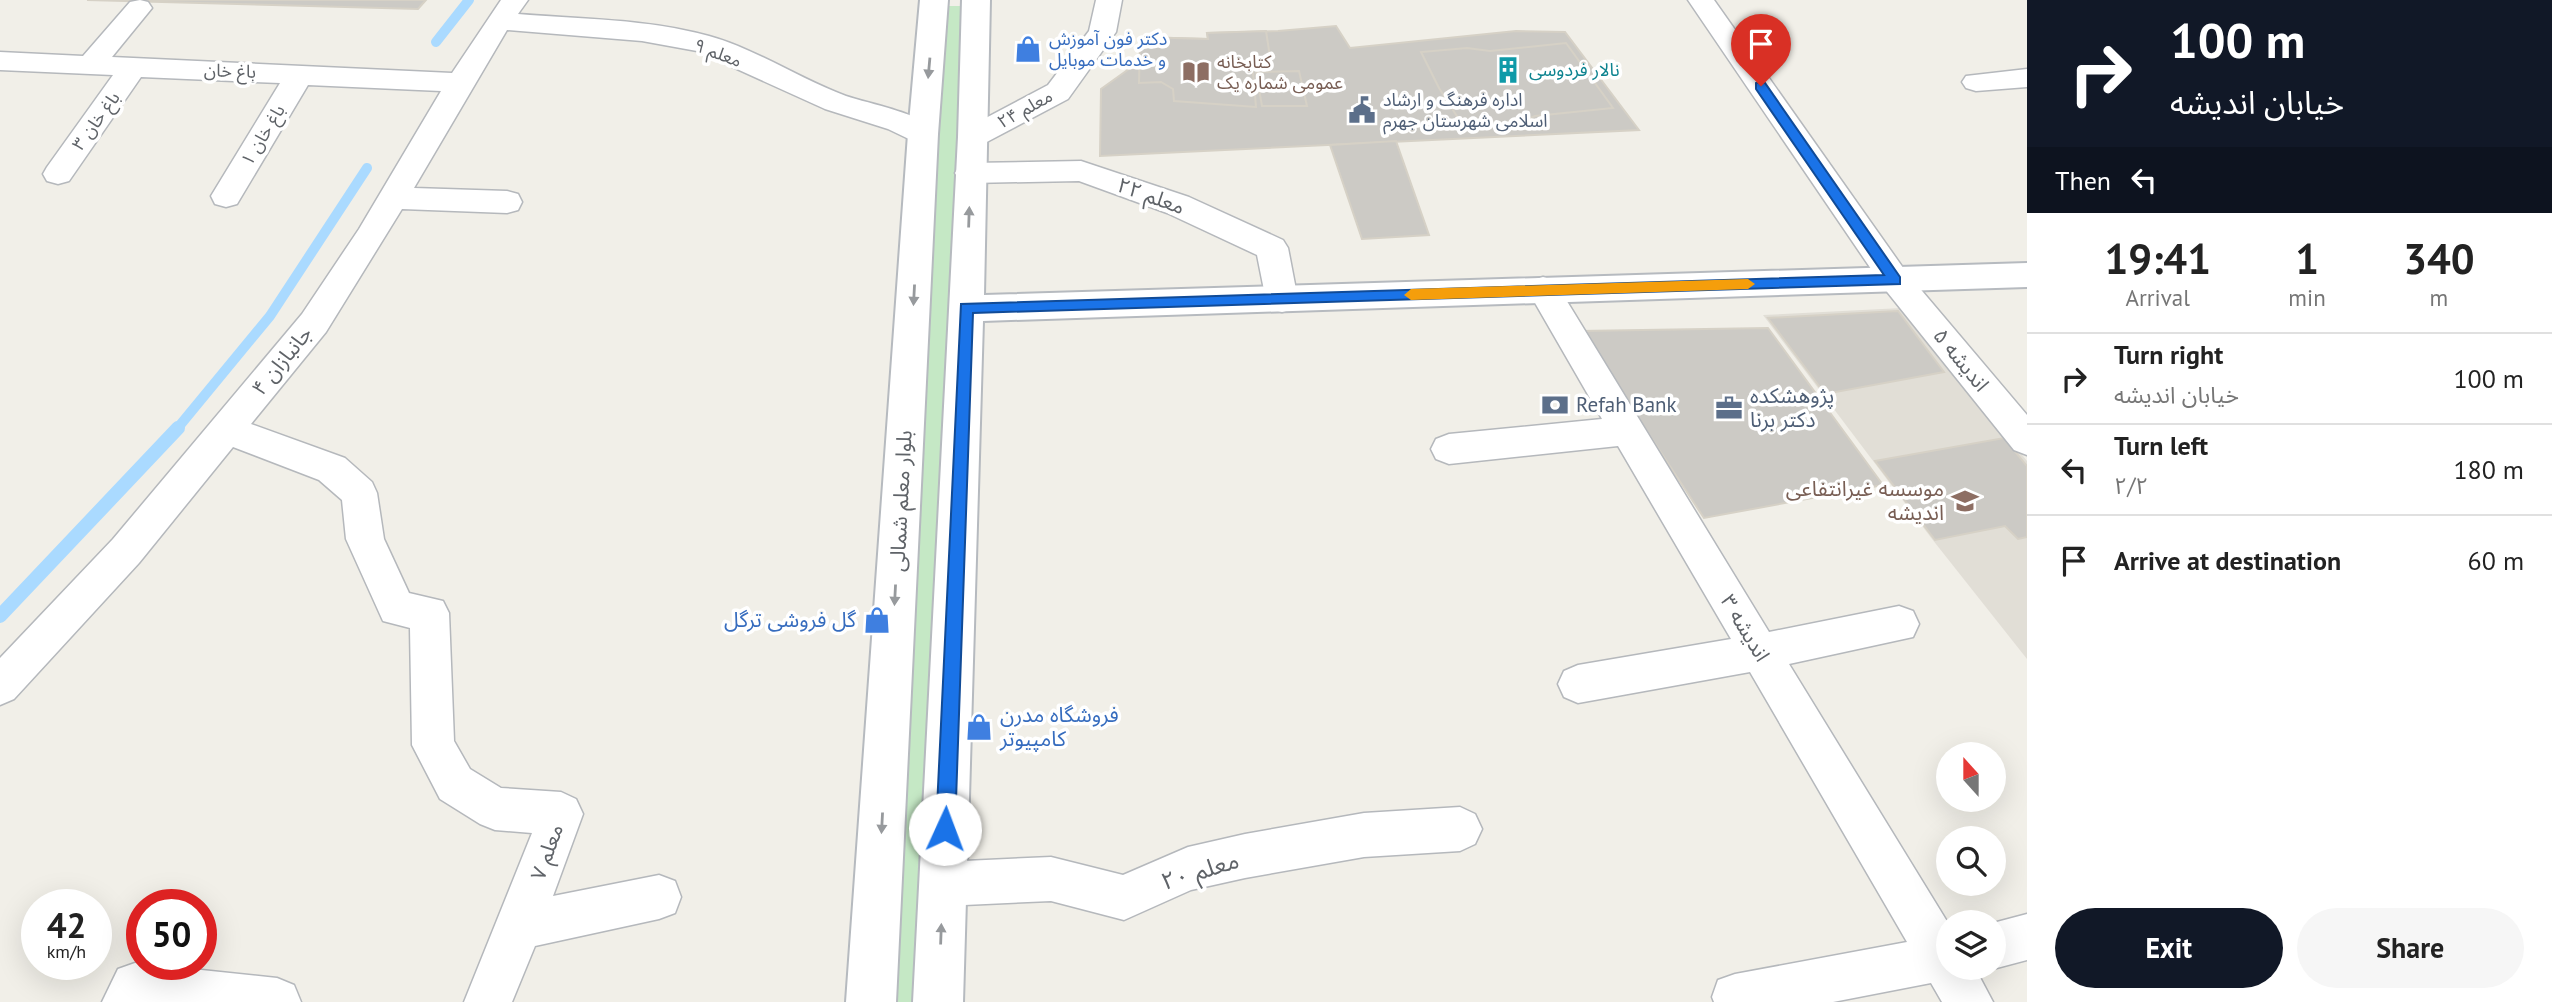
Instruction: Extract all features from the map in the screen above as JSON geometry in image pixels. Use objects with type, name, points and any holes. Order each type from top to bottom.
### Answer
[{"type":"main road","name":"بلوار معلم شمالی","points":[[871,1002],[923,134],[934,0]]},
{"type":"main road","points":[[938,1002],[976,0]]},
{"type":"main road","points":[[966,308],[2027,275]]},
{"type":"street","name":"معلم ۲۴","points":[[972,155],[1058,92],[1102,32],[1109,0]]},
{"type":"street","name":"اندیشه ۵","points":[[1701,0],[1895,280],[2027,440]]},
{"type":"street","points":[[90,66],[139,8]]},
{"type":"street","name":"معلم ۹","points":[[507,11],[703,43],[835,102],[898,122],[923,134]]},
{"type":"street","name":"جانبازان ۴","points":[[0,685],[126,551],[314,323],[507,11]]},
{"type":"street","name":"باغ خان","points":[[5,69],[90,66],[460,83]]},
{"type":"street","name":"باغ خان ۳","points":[[58,174],[133,68]]},
{"type":"street","name":"باغ خان ۱","points":[[226,197],[300,74]]},
{"type":"street","points":[[1976,82],[2027,78]]},
{"type":"street","name":"معلم ۲۲","points":[[972,155],[1081,171],[1178,205],[1272,248],[1282,300]]},
{"type":"street","points":[[393,198],[507,202]]},
{"type":"street","name":"اندیشه ۳","points":[[1543,289],[1936,945]]},
{"type":"street","name":"معلم ۷","points":[[226,430],[332,469],[359,493],[365,539],[397,609],[429,613],[433,745],[455,784],[495,809],[561,814],[520,926],[488,1002]]},
{"type":"street","points":[[1449,449],[1628,431]]},
{"type":"street","points":[[1578,684],[1899,624]]},
{"type":"street","name":"معلم ۲۰","points":[[943,884],[1051,879],[1124,898],[1188,869],[1245,856],[1364,835],[1460,830]]},
{"type":"street","points":[[520,926],[659,897]]},
{"type":"street","points":[[2006,943],[2027,937]]},
{"type":"street","points":[[1735,997],[1936,965]]},
{"type":"street","name":"اندیشه ۳","points":[[1957,980],[1969,1002]]},
{"type":"street","points":[[126,1002],[135,986],[277,1002]]},
{"type":"shaded area","name":"موسسه غیرانتفاعی اندیشه","points":[[1902,308],[2027,461],[2027,659],[1932,539],[1763,315]]},
{"type":"green space","points":[[945,6],[965,6],[918,1002],[883,1002]]},
{"type":"building","points":[[87,0],[426,0],[418,9]]},
{"type":"building","name":"اداره فرهنگ و ارشاد اسلامی شهرستان جهرم","points":[[1336,26],[1350,48],[1516,31],[1565,32],[1639,130],[1100,156],[1101,89],[1140,61],[1140,37],[1208,39],[1207,33]]},
{"type":"building","name":"کتابخانه عمومی شماره یک","points":[[1266,31],[1271,63],[1252,61],[1256,107],[1174,101],[1173,89],[1161,82],[1139,83],[1140,37],[1208,39],[1207,33]]},
{"type":"building","name":"نالار فردوسی","points":[[1566,43],[1613,108],[1535,116],[1514,125],[1465,129],[1439,88],[1421,52],[1467,48],[1490,51]]},
{"type":"building","points":[[1299,71],[1307,106],[1262,106],[1256,72]]},
{"type":"building","points":[[1396,141],[1429,235],[1362,239],[1330,145]]},
{"type":"building","points":[[1898,311],[1944,372],[1825,394],[1768,318]]},
{"type":"building","name":"پژوهشکده دکتر برنا","points":[[1768,328],[1883,485],[1704,518],[1581,331]]},
{"type":"building","name":"موسسه غیرانتفاعی اندیشه","points":[[2004,438],[2027,466],[2027,537],[2018,539],[2005,526],[1935,540],[1875,461]]},
{"type":"waterway","points":[[436,42],[469,0]]},
{"type":"waterway","points":[[176,430],[270,316],[367,168]]},
{"type":"waterway","points":[[0,616],[178,428]]},
{"type":"slow traffic","points":[[1411,295],[1748,284]]},
{"type":"place","name":"دکتر فون آموزش و خدمات موبایل","points":[[1028,49]]},
{"type":"place","name":"نالار فردوسی","points":[[1508,70]]},
{"type":"place","name":"کتابخانه عمومی شماره یک","points":[[1196,72]]},
{"type":"place","name":"اداره فرهنگ و ارشاد اسلامی شهرستان جهرم","points":[[1362,110]]},
{"type":"place","name":"Refah Bank","points":[[1555,405]]},
{"type":"place","name":"پژوهشکده دکتر برنا","points":[[1729,408]]},
{"type":"place","name":"موسسه غیرانتفاعی اندیشه","points":[[1965,501]]},
{"type":"place","name":"گل فروشی ترگل","points":[[877,620]]},
{"type":"place","name":"فروشگاه مدرن کامپیوتر","points":[[979,727]]},
{"type":"route","points":[[945,829],[966,308],[1895,280],[1761,86]]}]
